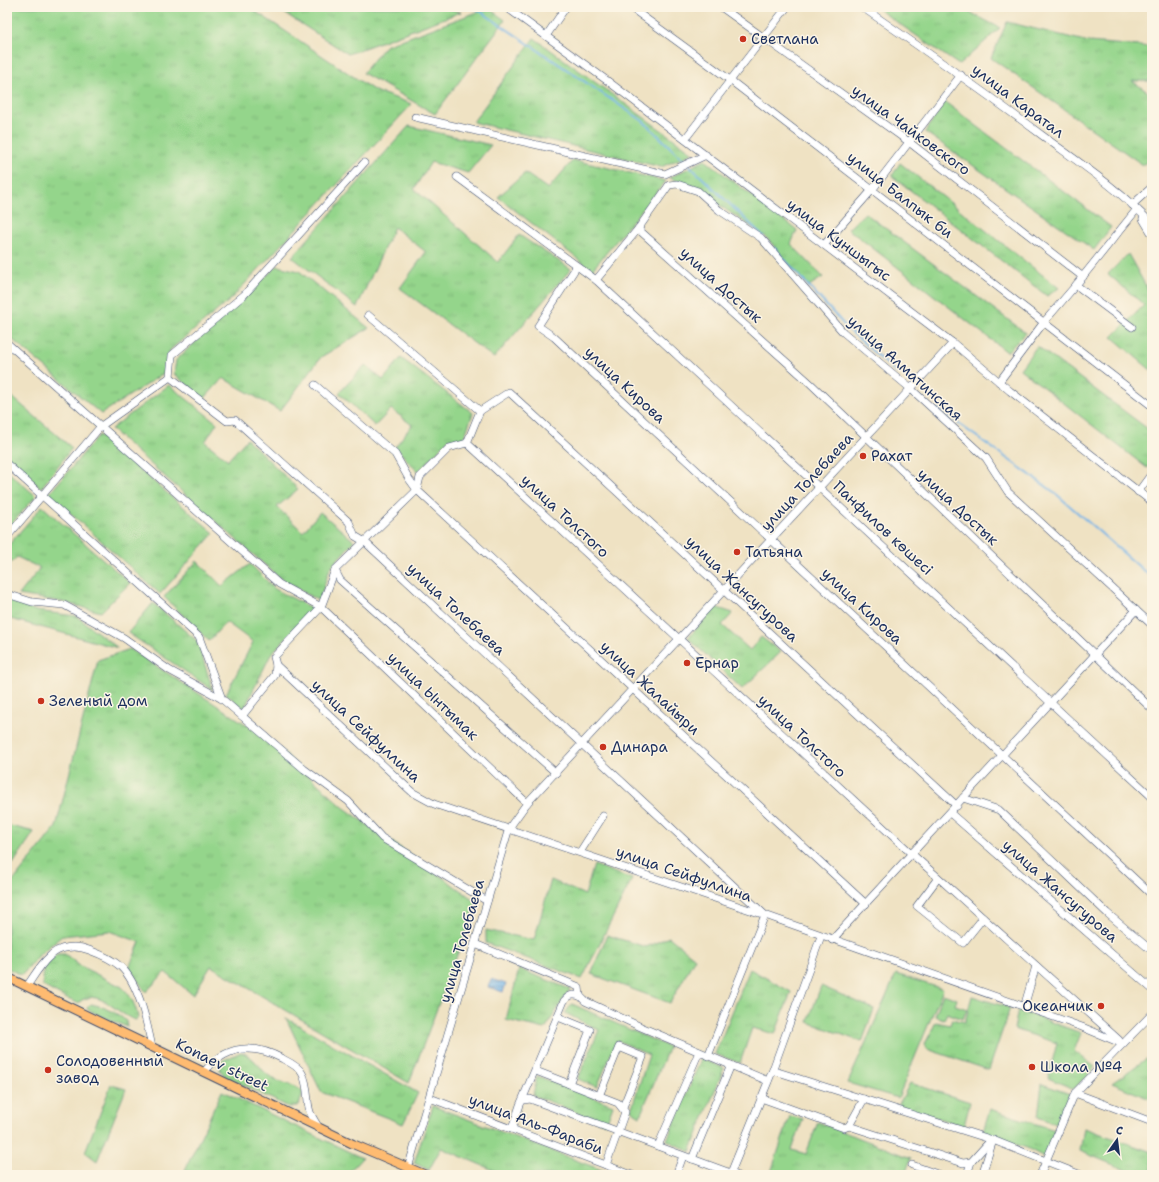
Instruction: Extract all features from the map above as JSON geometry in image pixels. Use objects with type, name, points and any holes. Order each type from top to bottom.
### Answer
[{"type":"main road","name":"Konaev street","points":[[7,977],[319,1128],[426,1175]]},
{"type":"street","name":"улица Куншыгыс","points":[[506,7],[706,155],[953,343],[999,382],[1152,502]]},
{"type":"street","points":[[546,36],[566,7]]},
{"type":"street","name":"улица Балпык би","points":[[630,7],[730,80],[1152,406]]},
{"type":"street","name":"улица Чайковского","points":[[721,7],[909,142],[1083,277]]},
{"type":"street","points":[[684,139],[787,7]]},
{"type":"street","name":"улица Каратал","points":[[862,7],[961,75],[1108,184],[1152,224]]},
{"type":"street","points":[[824,245],[872,190],[961,75]]},
{"type":"street","points":[[415,117],[665,174],[706,155]]},
{"type":"street","points":[[7,537],[100,426],[170,377],[172,355],[244,295],[364,163]]},
{"type":"street","name":"Панфилов көшесі","points":[[457,176],[596,280],[1052,702],[1152,797]]},
{"type":"street","name":"улица Алматинская","points":[[638,229],[669,185],[677,184],[698,191],[719,210],[761,238],[843,332],[911,389],[986,458],[1008,492],[1152,625]]},
{"type":"street","points":[[999,382],[1044,322],[1083,277],[1135,207],[1152,187]]},
{"type":"street","points":[[1135,207],[1152,234]]},
{"type":"street","points":[[596,280],[638,229]]},
{"type":"street","name":"улица Достык","points":[[638,229],[811,384],[865,438],[1152,709]]},
{"type":"street","name":"улица Кирова","points":[[577,266],[538,326],[554,337],[772,539],[1152,895]]},
{"type":"street","points":[[1076,285],[1132,327]]},
{"type":"street","points":[[242,716],[275,675],[276,665],[274,657],[321,607],[335,570],[417,490],[420,477],[449,448],[467,443],[480,411],[368,315]]},
{"type":"street","name":"улица Ынтымак","points":[[7,343],[279,584],[321,607],[527,804]]},
{"type":"street","name":"улица Толебаева","points":[[408,1168],[509,828],[527,804],[953,343]]},
{"type":"street","name":"улица Толебаева","points":[[170,377],[227,421],[235,420],[349,522],[355,536],[365,542],[765,915]]},
{"type":"street","name":"улица Жалайыри","points":[[315,385],[395,454],[417,490],[632,690],[866,904]]},
{"type":"street","name":"улица Жансугурова","points":[[480,411],[509,392],[957,806]]},
{"type":"street","name":"улица Толстого","points":[[467,443],[938,878],[1123,1044]]},
{"type":"street","points":[[7,464],[199,637],[222,699]]},
{"type":"street","points":[[1138,492],[1152,473]]},
{"type":"street","points":[[335,570],[340,580],[556,773]]},
{"type":"street","points":[[7,594],[32,602],[64,605],[124,638],[169,670],[222,699],[304,769],[348,801],[382,838],[487,902]]},
{"type":"street","points":[[832,940],[1136,610]]},
{"type":"street","name":"улица Сейфуллина","points":[[276,665],[412,792],[434,804],[765,915],[1024,1007],[1123,1044]]},
{"type":"street","points":[[963,798],[999,810],[1107,913],[1152,951]]},
{"type":"street","name":"улица Жансугурова","points":[[950,813],[1152,990]]},
{"type":"street","points":[[580,852],[603,816]]},
{"type":"street","points":[[938,878],[916,906],[964,943],[983,918]]},
{"type":"street","points":[[708,1056],[765,915]]},
{"type":"street","points":[[524,1100],[530,1099],[732,1174],[772,1072],[821,936]]},
{"type":"street","points":[[475,944],[579,988],[580,996]]},
{"type":"street","points":[[27,986],[49,956],[64,947],[82,947],[104,955],[122,968],[132,984],[147,1024],[152,1047]]},
{"type":"street","points":[[1024,1007],[1036,966]]},
{"type":"street","points":[[512,1129],[520,1105],[524,1100],[558,1017],[568,996],[573,994],[580,996],[585,1001],[699,1052],[768,1081]]},
{"type":"street","points":[[1040,1175],[1076,1093],[1152,1014]]},
{"type":"street","points":[[558,1017],[590,1030],[570,1084]]},
{"type":"street","points":[[599,1096],[619,1047],[643,1057],[623,1107]]},
{"type":"street","points":[[204,1072],[217,1060],[238,1048],[255,1049],[274,1054],[302,1072],[307,1086],[310,1111],[319,1128]]},
{"type":"street","points":[[658,1146],[699,1052]]},
{"type":"street","points":[[692,1159],[731,1066]]},
{"type":"street","points":[[536,1071],[618,1103],[623,1107],[625,1112],[606,1165]]},
{"type":"street","points":[[772,1072],[778,1072],[992,1140],[1081,1175]]},
{"type":"street","points":[[1076,1093],[1152,1122]]},
{"type":"street","name":"улица Аль-Фараби","points":[[430,1098],[632,1175]]},
{"type":"street","points":[[761,1098],[844,1128],[849,1126],[963,1163],[971,1162]]},
{"type":"street","points":[[849,1126],[864,1099]]},
{"type":"street","points":[[967,1175],[971,1162],[992,1140]]},
{"type":"street","points":[[982,1175],[992,1140]]},
{"type":"street","points":[[676,1175],[683,1156]]},
{"type":"street","points":[[912,1165],[940,1175]]},
{"type":"green space","points":[[7,7],[249,7],[375,91],[412,104],[230,300],[170,350],[164,373],[101,414],[7,335]]},
{"type":"green space","points":[[275,7],[442,7],[461,12],[348,54]]},
{"type":"green space","points":[[875,7],[960,7],[1000,28],[959,65]]},
{"type":"green space","points":[[488,8],[505,20],[435,114],[363,73],[385,46]]},
{"type":"green space","points":[[1007,22],[1089,42],[1152,47],[1152,81],[1132,81],[1152,95],[1152,157],[1143,165],[991,58]]},
{"type":"green space","points":[[534,38],[693,153],[661,167],[473,122]]},
{"type":"green space","points":[[945,102],[1111,227],[1094,250],[925,132]]},
{"type":"green space","points":[[409,126],[491,145],[468,173],[431,162],[414,189],[498,262],[519,235],[571,269],[494,358],[400,288],[426,252],[394,227],[357,307],[292,257]]},
{"type":"green space","points":[[573,160],[666,181],[592,270],[498,197],[525,173],[548,189]]},
{"type":"green space","points":[[705,160],[797,230],[791,244],[823,277],[809,286],[765,236],[719,205],[697,187],[669,178]]},
{"type":"green space","points":[[900,163],[1059,288],[1047,296],[892,176]]},
{"type":"green space","points":[[865,213],[1026,333],[1007,352],[848,229]]},
{"type":"green space","points":[[1128,254],[1152,297],[1152,371],[1112,337],[1144,305],[1108,274]]},
{"type":"green space","points":[[277,266],[299,271],[369,328],[321,357],[280,411],[223,378],[204,399],[174,374],[176,360]]},
{"type":"green space","points":[[1037,346],[1152,432],[1152,461],[1147,468],[1020,369]]},
{"type":"green space","points":[[401,358],[473,413],[464,438],[449,439],[418,472],[395,447],[412,425],[391,409],[375,426],[339,393],[365,365],[383,380]]},
{"type":"green space","points":[[169,385],[217,423],[205,442],[228,460],[247,439],[298,489],[277,507],[303,532],[320,512],[354,541],[330,568],[319,601],[281,579],[111,429]]},
{"type":"green space","points":[[11,396],[72,448],[41,488],[7,461],[7,400]]},
{"type":"green space","points":[[99,435],[214,533],[160,594],[49,494]]},
{"type":"green space","points":[[7,471],[36,496],[7,529]]},
{"type":"green space","points":[[42,506],[130,583],[101,612],[62,602],[19,595],[40,568],[17,557],[7,567],[7,547]]},
{"type":"green space","points":[[197,561],[222,586],[250,564],[275,589],[313,609],[271,654],[244,709],[226,694],[253,642],[226,622],[209,641],[164,597]]},
{"type":"green space","points":[[7,599],[36,611],[76,616],[118,648],[7,618]]},
{"type":"green space","points":[[153,603],[197,641],[213,690],[128,633]]},
{"type":"green space","points":[[715,607],[733,613],[722,625],[750,650],[761,637],[781,652],[742,689],[688,638]]},
{"type":"green space","points":[[130,649],[270,740],[343,807],[477,902],[409,1083],[211,966],[193,995],[165,972],[146,992],[129,968],[140,942],[109,931],[62,936],[41,953],[22,975],[7,968],[7,889],[56,827],[98,660]]},
{"type":"green space","points":[[7,825],[34,832],[13,864],[7,862]]},
{"type":"green space","points":[[594,865],[632,879],[582,979],[486,943],[486,930],[534,940],[551,880],[585,895]]},
{"type":"green space","points":[[607,935],[646,947],[669,937],[695,958],[670,1003],[591,974]]},
{"type":"green space","points":[[58,954],[65,954],[80,966],[122,987],[128,993],[134,1005],[138,1017],[136,1020],[100,999],[85,998],[78,1003],[43,986],[45,967],[53,957]]},
{"type":"green space","points":[[519,969],[570,989],[545,1029],[506,1020]]},
{"type":"green space","points":[[750,969],[791,992],[775,1034],[752,1028],[740,1063],[715,1054]]},
{"type":"green space","points":[[896,974],[943,989],[898,1098],[848,1083]]},
{"type":"green space","points":[[821,986],[874,1009],[862,1042],[808,1022]]},
{"type":"green space","points":[[943,994],[957,999],[955,1005],[967,1009],[963,1019],[947,1013],[944,1019],[935,1016]]},
{"type":"green space","points":[[972,996],[1010,1008],[989,1070],[927,1049],[925,1044],[936,1022],[950,1025],[952,1019],[965,1022]]},
{"type":"green space","points":[[91,1004],[114,1012],[126,1021],[127,1027],[88,1010],[87,1008]]},
{"type":"green space","points":[[572,1004],[669,1047],[640,1116],[631,1110],[649,1055],[617,1040],[597,1087],[578,1079],[599,1030],[565,1013]]},
{"type":"green space","points":[[1018,1010],[1081,1033],[1074,1051],[1095,1067],[1074,1089],[1048,1078],[1057,1043],[1014,1029]]},
{"type":"green space","points":[[286,1018],[418,1093],[403,1124],[321,1092]]},
{"type":"green space","points":[[241,1052],[251,1057],[267,1075],[280,1082],[300,1089],[303,1092],[299,1105],[291,1108],[226,1077],[220,1070],[222,1061]]},
{"type":"green space","points":[[701,1059],[724,1068],[690,1152],[667,1140]]},
{"type":"green space","points":[[1146,1059],[1152,1060],[1152,1100],[1112,1083]]},
{"type":"green space","points":[[537,1076],[613,1105],[606,1124],[533,1095]]},
{"type":"green space","points":[[910,1083],[970,1102],[964,1126],[898,1106]]},
{"type":"green space","points":[[1042,1084],[1070,1094],[1058,1125],[1038,1117]]},
{"type":"green space","points":[[111,1085],[126,1089],[97,1161],[85,1152]]},
{"type":"green space","points":[[222,1091],[362,1158],[346,1175],[197,1175],[185,1170]]},
{"type":"green space","points":[[433,1106],[615,1175],[505,1175],[441,1148],[429,1170],[414,1163]]},
{"type":"green space","points":[[990,1109],[1055,1130],[1044,1157],[1027,1148],[982,1134]]},
{"type":"green space","points":[[790,1116],[803,1119],[792,1150],[806,1154],[818,1122],[911,1158],[905,1175],[770,1175]]},
{"type":"green space","points":[[1084,1128],[1152,1152],[1152,1175],[1138,1175],[1080,1151]]},
{"type":"water","points":[[491,979],[506,984],[503,992],[488,987]]},
{"type":"waterway","points":[[474,7],[643,121],[763,236]]},
{"type":"waterway","points":[[774,248],[847,328],[897,373]]},
{"type":"waterway","points":[[938,409],[1054,492],[1152,578]]},
{"type":"place","name":"Светлана","points":[[743,39]]},
{"type":"place","name":"Рахат","points":[[863,456]]},
{"type":"place","name":"Татьяна","points":[[737,552]]},
{"type":"place","name":"Ернар","points":[[687,663]]},
{"type":"place","name":"Зеленый дом","points":[[41,701]]},
{"type":"place","name":"Динара","points":[[603,747]]},
{"type":"place","name":"Океанчик","points":[[1101,1006]]},
{"type":"place","name":"Школа №4","points":[[1032,1067]]},
{"type":"place","name":"Солодовенный завод","points":[[48,1070]]}]
